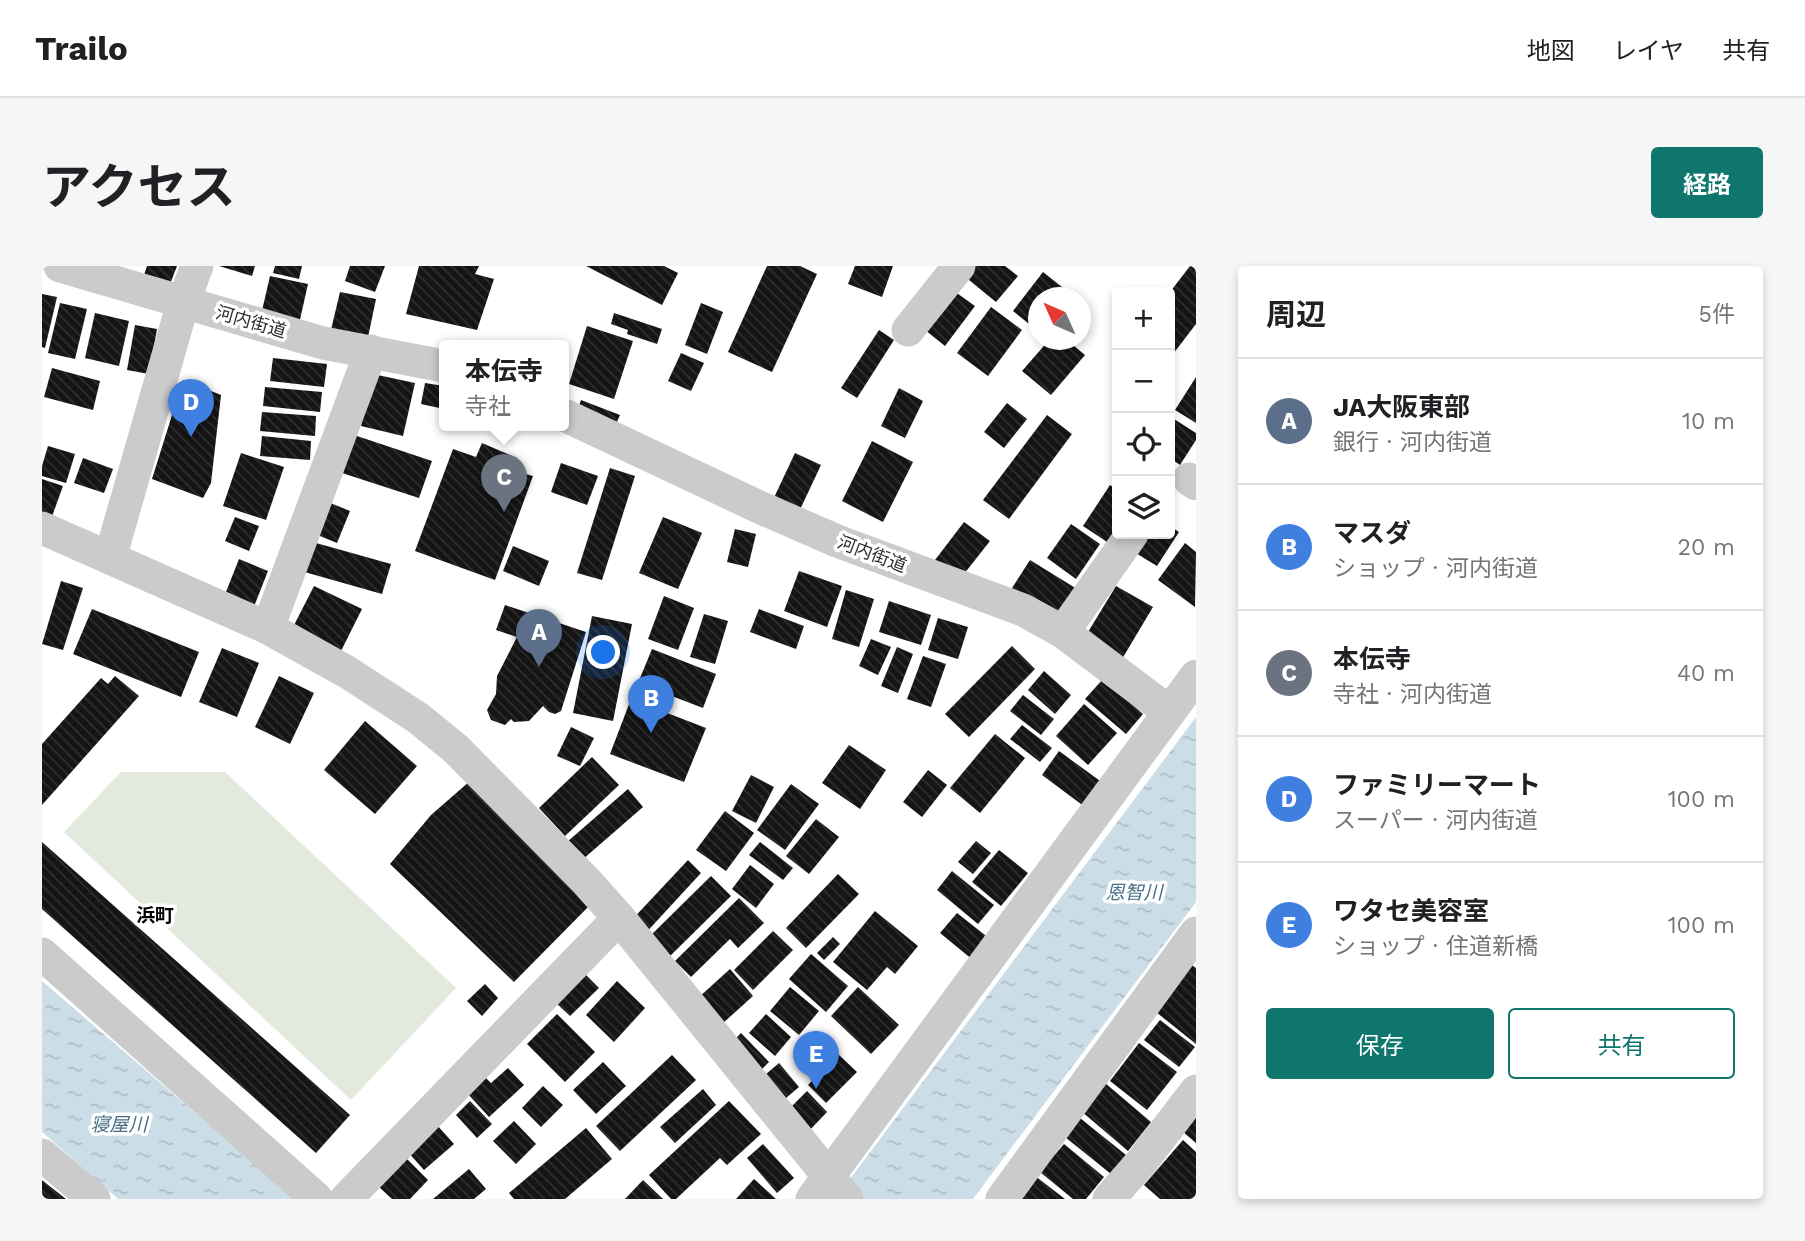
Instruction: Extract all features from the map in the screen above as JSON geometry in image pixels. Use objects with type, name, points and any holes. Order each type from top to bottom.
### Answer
[{"type":"street","name":"河内街道","points":[[60,266],[323,343],[439,365]]},
{"type":"street","points":[[110,558],[183,303],[197,266]]},
{"type":"street","points":[[908,330],[959,266]]},
{"type":"street","points":[[268,628],[371,351]]},
{"type":"street","name":"河内街道","points":[[569,417],[815,532],[1023,610],[1063,632],[1168,711]]},
{"type":"street","points":[[42,528],[268,628],[347,672],[418,718],[456,749],[619,918],[829,1192],[1168,711],[1196,676]]},
{"type":"street","points":[[1063,632],[1128,539]]},
{"type":"street","points":[[346,1199],[619,918]]},
{"type":"street","points":[[1002,1199],[1196,933]]},
{"type":"street","points":[[42,954],[317,1199]]},
{"type":"street","points":[[1109,1199],[1196,1091]]},
{"type":"street","points":[[42,1155],[92,1199]]},
{"type":"street","points":[[42,1167],[92,1199]]},
{"type":"shaded area","points":[[121,772],[225,772],[456,988],[351,1100],[64,832]]},
{"type":"water","name":"恩智川","points":[[1196,717],[1196,902],[973,1199],[835,1199]]},
{"type":"water","name":"寝屋川","points":[[42,981],[294,1199],[118,1199],[42,1132]]},
{"type":"building","points":[[147,266],[177,266],[169,287],[143,278]]},
{"type":"building","points":[[219,266],[255,266],[252,276]]},
{"type":"building","points":[[275,266],[302,266],[299,279],[273,273]]},
{"type":"building","points":[[350,266],[385,266],[375,292],[345,281]]},
{"type":"building","points":[[419,266],[479,266],[475,274],[494,279],[477,330],[406,314]]},
{"type":"building","points":[[586,266],[664,266],[678,273],[662,305]]},
{"type":"building","points":[[767,266],[800,266],[817,274],[772,372],[728,352]]},
{"type":"building","points":[[855,266],[893,266],[882,297],[848,284]]},
{"type":"building","points":[[972,266],[1005,266],[1018,276],[996,302],[964,276]]},
{"type":"building","points":[[1190,266],[1196,266],[1196,324],[1175,351],[1175,287]]},
{"type":"building","points":[[1043,272],[1062,287],[1031,287]]},
{"type":"building","points":[[270,276],[308,284],[299,324],[261,315]]},
{"type":"building","points":[[954,291],[975,306],[945,346],[925,330]]},
{"type":"building","points":[[340,292],[376,299],[367,342],[330,334]]},
{"type":"building","points":[[1028,292],[1028,323],[1013,311]]},
{"type":"building","points":[[42,294],[57,297],[45,348],[42,347]]},
{"type":"building","points":[[60,303],[87,309],[75,359],[48,353]]},
{"type":"building","points":[[701,303],[723,312],[707,354],[685,345]]},
{"type":"building","points":[[991,307],[1022,330],[988,376],[957,353]]},
{"type":"building","points":[[95,313],[129,321],[119,366],[85,358]]},
{"type":"building","points":[[614,313],[662,329],[657,344],[627,334],[628,330],[611,324]]},
{"type":"building","points":[[135,325],[157,329],[149,374],[127,370]]},
{"type":"building","points":[[587,326],[633,341],[614,399],[569,384]]},
{"type":"building","points":[[879,330],[894,340],[857,398],[841,388]]},
{"type":"building","points":[[1040,350],[1079,350],[1085,355],[1051,395],[1022,371]]},
{"type":"building","points":[[681,353],[704,363],[691,391],[668,381]]},
{"type":"building","points":[[273,358],[327,364],[324,387],[270,381]]},
{"type":"building","points":[[52,368],[100,381],[93,410],[44,397]]},
{"type":"building","points":[[373,374],[415,383],[403,436],[361,426]]},
{"type":"building","points":[[1196,377],[1196,423],[1175,410]]},
{"type":"building","points":[[183,380],[221,395],[211,483],[203,498],[152,479]]},
{"type":"building","points":[[425,383],[439,385],[439,408],[421,404]]},
{"type":"building","points":[[265,387],[322,392],[320,412],[263,406]]},
{"type":"building","points":[[899,388],[923,401],[905,438],[881,426]]},
{"type":"building","points":[[581,400],[620,415],[613,431],[575,416]]},
{"type":"building","points":[[1007,403],[1027,419],[1004,448],[984,432]]},
{"type":"building","points":[[262,412],[316,416],[315,436],[260,431]]},
{"type":"building","points":[[1047,415],[1072,434],[1009,519],[983,500]]},
{"type":"building","points":[[1175,420],[1196,433],[1196,440],[1180,465],[1175,462]]},
{"type":"building","points":[[354,435],[432,461],[419,498],[342,473]]},
{"type":"building","points":[[262,436],[311,441],[310,460],[260,456]]},
{"type":"building","points":[[872,441],[913,462],[883,522],[842,501]]},
{"type":"building","points":[[482,443],[517,458],[513,471],[533,476],[495,580],[415,551],[453,449],[476,457]]},
{"type":"building","points":[[48,446],[75,454],[66,483],[42,476]]},
{"type":"building","points":[[241,453],[284,467],[266,520],[223,506]]},
{"type":"building","points":[[795,453],[821,465],[797,516],[771,504]]},
{"type":"building","points":[[83,458],[113,469],[104,493],[74,483]]},
{"type":"building","points":[[561,463],[598,476],[587,505],[551,492]]},
{"type":"building","points":[[610,468],[635,476],[602,580],[577,573]]},
{"type":"building","points":[[42,479],[63,486],[50,522],[42,520]]},
{"type":"building","points":[[1110,485],[1112,539],[1115,539],[1113,546],[1083,526]]},
{"type":"building","points":[[328,502],[350,511],[337,543],[315,534]]},
{"type":"building","points":[[235,517],[259,526],[249,551],[225,541]]},
{"type":"building","points":[[663,517],[702,533],[678,589],[639,573]]},
{"type":"building","points":[[964,522],[990,541],[960,579],[935,560]]},
{"type":"building","points":[[1071,524],[1100,544],[1076,579],[1047,558]]},
{"type":"building","points":[[735,529],[756,534],[748,567],[727,562]]},
{"type":"building","points":[[1143,539],[1174,539],[1157,566],[1134,552]]},
{"type":"building","points":[[309,541],[391,564],[382,594],[301,571]]},
{"type":"building","points":[[1185,543],[1196,552],[1195,607],[1158,580]]},
{"type":"building","points":[[513,546],[549,561],[539,586],[503,571]]},
{"type":"building","points":[[239,559],[268,571],[251,614],[222,602]]},
{"type":"building","points":[[1030,560],[1077,589],[1059,618],[1012,588]]},
{"type":"building","points":[[799,571],[842,586],[827,627],[784,611]]},
{"type":"building","points":[[61,581],[83,588],[63,650],[42,644]]},
{"type":"building","points":[[314,586],[362,609],[339,655],[291,631]]},
{"type":"building","points":[[1116,586],[1153,607],[1122,659],[1085,637]]},
{"type":"building","points":[[846,590],[874,599],[859,647],[832,639]]},
{"type":"building","points":[[664,596],[694,608],[678,650],[648,639]]},
{"type":"building","points":[[889,601],[931,615],[921,645],[879,632]]},
{"type":"building","points":[[505,605],[586,632],[561,711],[555,714],[543,706],[529,721],[514,722],[511,719],[505,725],[491,720],[487,710],[496,694],[497,676],[517,637],[496,630]]},
{"type":"building","points":[[92,609],[199,652],[181,697],[73,654]]},
{"type":"building","points":[[759,609],[804,626],[796,649],[750,632]]},
{"type":"building","points":[[704,614],[728,621],[715,664],[690,657]]},
{"type":"building","points":[[592,616],[632,624],[613,721],[573,713]]},
{"type":"building","points":[[938,618],[968,627],[958,659],[928,650]]},
{"type":"building","points":[[871,639],[891,647],[878,675],[859,666]]},
{"type":"building","points":[[1012,646],[1035,669],[969,737],[945,714]]},
{"type":"building","points":[[897,647],[913,654],[898,693],[881,686]]},
{"type":"building","points":[[222,648],[259,663],[237,717],[199,702]]},
{"type":"building","points":[[652,649],[716,674],[703,708],[638,683]]},
{"type":"building","points":[[923,656],[946,664],[931,707],[907,699]]},
{"type":"building","points":[[1044,671],[1071,695],[1055,714],[1028,690]]},
{"type":"building","points":[[115,676],[139,696],[42,805],[42,744],[101,678],[108,684]]},
{"type":"building","points":[[279,676],[314,693],[290,744],[255,727]]},
{"type":"building","points":[[1103,679],[1143,714],[1126,734],[1085,699]]},
{"type":"building","points":[[1023,695],[1054,719],[1041,735],[1010,711]]},
{"type":"building","points":[[631,699],[706,728],[684,782],[610,754]]},
{"type":"building","points":[[1084,704],[1117,733],[1088,765],[1056,736]]},
{"type":"building","points":[[365,721],[417,766],[375,814],[324,770]]},
{"type":"building","points":[[1022,725],[1052,748],[1040,762],[1010,739]]},
{"type":"building","points":[[571,727],[594,738],[580,766],[557,756]]},
{"type":"building","points":[[995,734],[1025,758],[980,813],[950,788]]},
{"type":"building","points":[[849,745],[886,770],[860,809],[822,783]]},
{"type":"building","points":[[1059,751],[1107,786],[1089,810],[1042,775]]},
{"type":"building","points":[[592,757],[619,785],[565,836],[539,808]]},
{"type":"building","points":[[928,770],[947,785],[922,817],[903,802]]},
{"type":"building","points":[[751,775],[774,787],[756,823],[732,811]]},
{"type":"building","points":[[470,781],[591,904],[514,982],[390,864],[431,815]]},
{"type":"building","points":[[791,784],[819,804],[785,850],[757,830]]},
{"type":"building","points":[[628,789],[643,807],[582,860],[567,842]]},
{"type":"building","points":[[725,811],[754,833],[726,871],[696,850]]},
{"type":"building","points":[[816,819],[839,837],[809,874],[786,856]]},
{"type":"building","points":[[976,841],[991,853],[973,874],[958,862]]},
{"type":"building","points":[[42,842],[350,1115],[316,1153],[42,909]]},
{"type":"building","points":[[760,842],[793,868],[783,880],[749,855]]},
{"type":"building","points":[[999,850],[1028,873],[1001,906],[972,882]]},
{"type":"building","points":[[688,860],[701,873],[642,937],[628,924]]},
{"type":"building","points":[[750,865],[774,884],[756,908],[732,889]]},
{"type":"building","points":[[952,871],[994,905],[978,924],[937,890]]},
{"type":"building","points":[[838,874],[859,894],[806,948],[786,928]]},
{"type":"building","points":[[711,876],[731,896],[668,958],[648,938]]},
{"type":"building","points":[[739,898],[764,923],[738,948],[730,939],[691,977],[675,961]]},
{"type":"building","points":[[875,911],[918,946],[895,974],[887,967],[867,990],[833,962]]},
{"type":"building","points":[[957,913],[990,939],[973,960],[940,933]]},
{"type":"building","points":[[773,931],[793,950],[753,990],[734,970]]},
{"type":"building","points":[[833,937],[840,944],[824,960],[817,953]]},
{"type":"building","points":[[811,954],[848,986],[826,1012],[789,979]]},
{"type":"building","points":[[1192,965],[1196,968],[1196,1044],[1156,1012]]},
{"type":"building","points":[[730,969],[753,996],[722,1024],[698,998]]},
{"type":"building","points":[[584,973],[599,988],[570,1016],[555,1002]]},
{"type":"building","points":[[617,981],[645,1008],[614,1042],[586,1015]]},
{"type":"building","points":[[485,984],[498,998],[482,1016],[467,1001]]},
{"type":"building","points":[[790,987],[819,1011],[799,1035],[770,1011]]},
{"type":"building","points":[[858,987],[899,1025],[871,1054],[831,1016]]},
{"type":"building","points":[[557,1014],[595,1052],[565,1082],[527,1044]]},
{"type":"building","points":[[766,1014],[791,1037],[775,1056],[749,1033]]},
{"type":"building","points":[[1160,1020],[1195,1047],[1179,1067],[1144,1040]]},
{"type":"building","points":[[741,1033],[769,1062],[757,1074],[728,1046]]},
{"type":"building","points":[[1139,1043],[1177,1072],[1147,1110],[1110,1081]]},
{"type":"building","points":[[838,1054],[857,1072],[826,1103],[808,1085]]},
{"type":"building","points":[[672,1055],[696,1080],[620,1151],[596,1126]]},
{"type":"building","points":[[603,1062],[626,1086],[596,1114],[573,1090]]},
{"type":"building","points":[[779,1063],[799,1087],[779,1104],[759,1080]]},
{"type":"building","points":[[508,1068],[524,1085],[489,1117],[468,1094],[486,1078],[491,1083]]},
{"type":"building","points":[[1105,1083],[1151,1122],[1128,1151],[1081,1111]]},
{"type":"building","points":[[543,1086],[563,1105],[541,1127],[522,1108]]},
{"type":"building","points":[[703,1089],[716,1105],[675,1143],[660,1127]]},
{"type":"building","points":[[807,1091],[827,1112],[806,1134],[785,1113]]},
{"type":"building","points":[[470,1101],[492,1124],[477,1138],[456,1115]]},
{"type":"building","points":[[729,1101],[761,1134],[727,1165],[720,1158],[676,1199],[671,1199],[649,1175]]},
{"type":"building","points":[[1196,1114],[1196,1143],[1182,1131]]},
{"type":"building","points":[[1080,1118],[1126,1155],[1111,1174],[1065,1137]]},
{"type":"building","points":[[514,1121],[536,1144],[516,1164],[493,1141]]},
{"type":"building","points":[[436,1124],[454,1144],[424,1170],[407,1151]]},
{"type":"building","points":[[586,1128],[612,1159],[565,1199],[514,1199],[509,1193]]},
{"type":"building","points":[[1183,1140],[1196,1152],[1196,1199],[1160,1199],[1144,1185]]},
{"type":"building","points":[[763,1144],[794,1178],[777,1193],[747,1158]]},
{"type":"building","points":[[1064,1144],[1104,1177],[1086,1199],[1073,1199],[1040,1172]]},
{"type":"building","points":[[405,1157],[428,1180],[410,1199],[392,1199],[378,1186]]},
{"type":"building","points":[[469,1169],[486,1189],[474,1199],[433,1199]]},
{"type":"building","points":[[1030,1172],[1065,1199],[1009,1199]]},
{"type":"building","points":[[754,1179],[776,1199],[736,1199]]},
{"type":"building","points":[[42,1180],[66,1199],[42,1199]]},
{"type":"building","points":[[643,1180],[663,1199],[625,1199]]},
{"type":"place","name":"ファミリーマート","points":[[191,437]]},
{"type":"place","name":"本伝寺","points":[[504,512]]},
{"type":"place","name":"JA大阪東部","points":[[539,667]]},
{"type":"place","name":"マスダ","points":[[651,733]]},
{"type":"place","name":"ワタセ美容室","points":[[816,1089]]},
{"type":"district","name":"浜町","points":[[155,915]]}]
